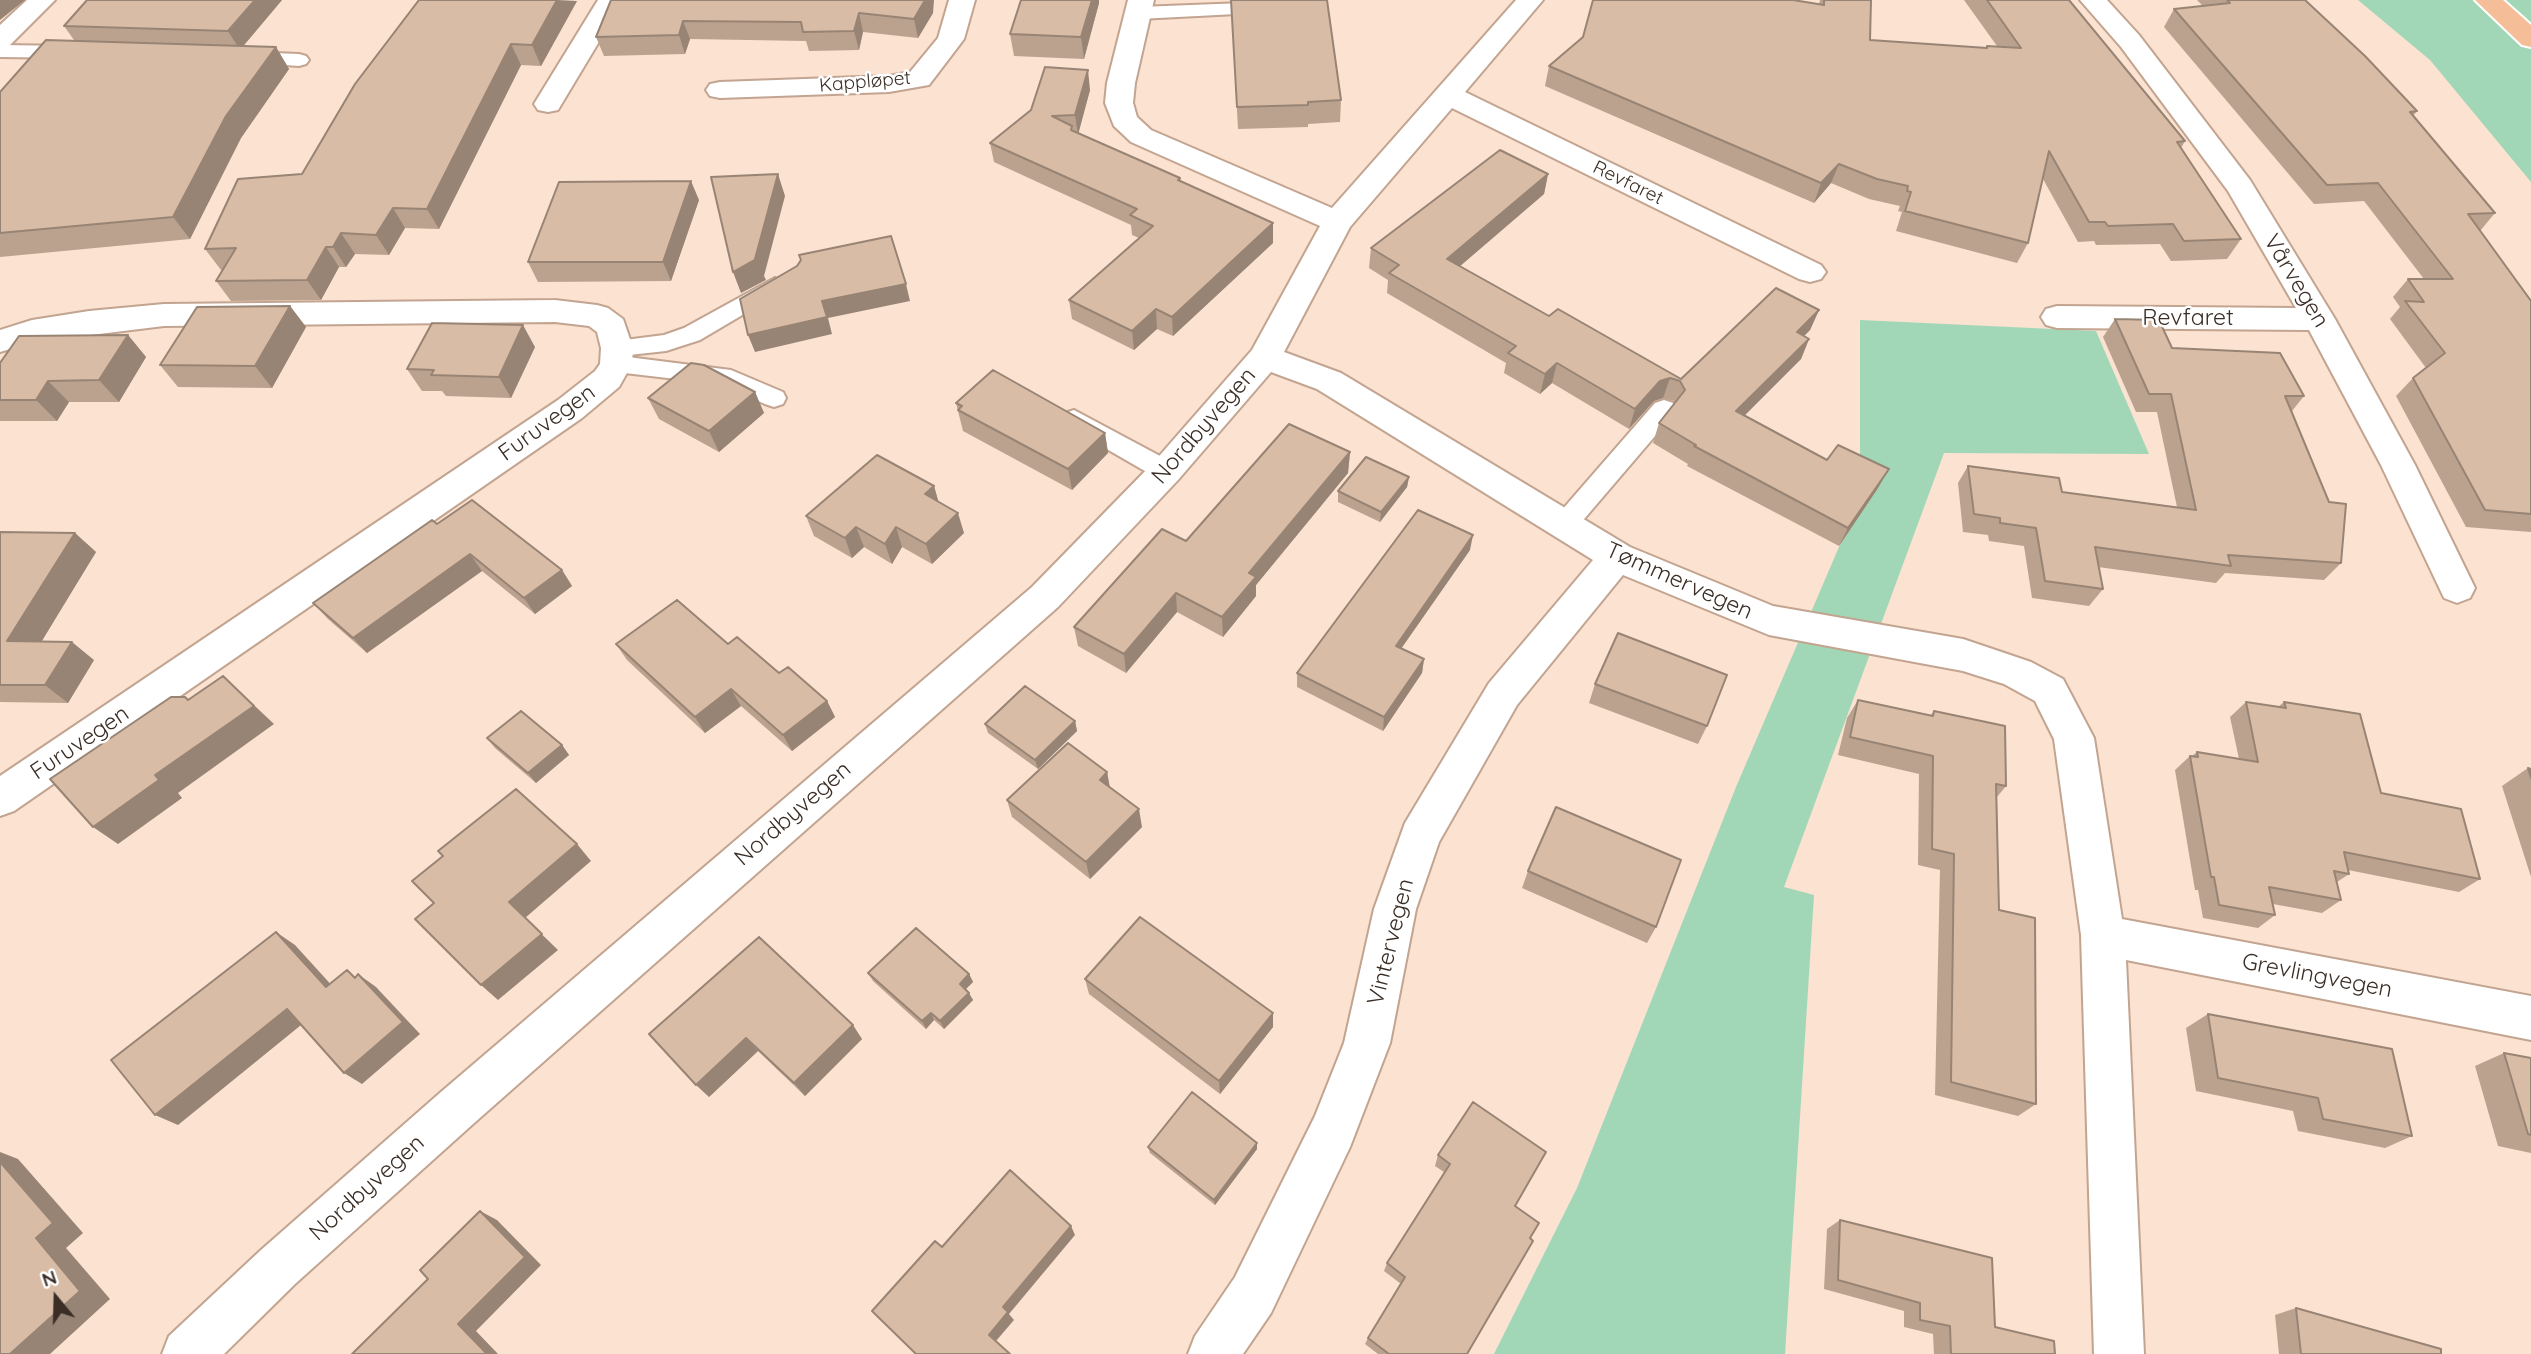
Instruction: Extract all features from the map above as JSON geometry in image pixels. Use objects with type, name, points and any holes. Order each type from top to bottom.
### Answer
[{"type":"main road","points":[[2488,0],[2531,39]]},
{"type":"street","points":[[0,40],[42,0]]},
{"type":"street","points":[[548,104],[611,0]]},
{"type":"street","name":"Kappløpet","points":[[720,90],[889,84],[919,79],[951,39],[962,0]]},
{"type":"street","name":"Nordbyvegen","points":[[187,1354],[278,1267],[536,1038],[1045,597],[1166,471],[1265,357],[1337,222],[1530,0]]},
{"type":"street","name":"Vårvegen","points":[[2092,0],[2130,41],[2240,187],[2319,319],[2398,465],[2458,588]]},
{"type":"street","points":[[1140,6],[1121,83],[1119,103],[1124,120],[1141,136],[1337,222]]},
{"type":"street","name":"Revfaret","points":[[1446,94],[1810,272]]},
{"type":"street","points":[[0,341],[32,331],[89,321],[164,316],[555,311],[597,316],[612,327],[617,356]]},
{"type":"street","name":"Revfaret","points":[[2057,317],[2319,319]]},
{"type":"street","name":"Furuvegen","points":[[0,798],[570,409],[607,379],[617,356]]},
{"type":"street","name":"Tømmervegen","points":[[1265,357],[1329,381],[1617,558],[1769,620],[1963,655],[2017,673],[2049,690],[2074,738],[2103,935]]},
{"type":"street","name":"Vintervegen","points":[[1213,1354],[1253,1295],[1333,1130],[1367,1043],[1395,909],[1420,836],[1503,694],[1617,558]]},
{"type":"street","points":[[2103,935],[2119,1354]]},
{"type":"street","name":"Grevlingvegen","points":[[2103,935],[2531,1018]]},
{"type":"lane","points":[[1140,6],[1289,7]]},
{"type":"lane","points":[[0,51],[92,53]]},
{"type":"lane","points":[[229,57],[299,60]]},
{"type":"lane","points":[[617,356],[666,344],[692,334],[793,276]]},
{"type":"lane","points":[[617,356],[723,376],[774,398]]},
{"type":"lane","points":[[1056,409],[1166,471]]},
{"type":"lane","points":[[1564,524],[1664,410]]},
{"type":"green space","points":[[2358,0],[2531,0],[2531,182],[2430,60]]},
{"type":"green space","points":[[1860,320],[2096,331],[2149,454],[1944,453],[1784,887],[1814,895],[1785,1354],[1494,1354],[1577,1188],[1736,787],[1860,498]]},
{"type":"building","points":[[87,0],[255,0],[228,31],[64,26]]},
{"type":"building","points":[[419,0],[557,0],[532,45],[511,44],[427,209],[393,208],[376,235],[341,233],[333,247],[326,247],[307,280],[216,281],[236,248],[205,249],[238,179],[302,174],[355,84]]},
{"type":"building","points":[[611,0],[925,0],[914,19],[859,13],[854,31],[803,32],[801,22],[683,21],[679,35],[596,37]]},
{"type":"building","points":[[1021,0],[1092,0],[1081,37],[1010,34]]},
{"type":"building","points":[[1231,0],[1327,0],[1341,100],[1308,102],[1308,105],[1237,107]]},
{"type":"building","points":[[1593,0],[1793,0],[1824,5],[1824,0],[1871,0],[1870,40],[2021,48],[1987,0],[2069,0],[2185,141],[2177,142],[2241,239],[2184,241],[2173,224],[2108,226],[2105,222],[2089,222],[2049,151],[2028,243],[1905,211],[1911,192],[1907,191],[1908,186],[1877,179],[1839,164],[1821,183],[1549,66],[1583,37]]},
{"type":"building","points":[[2227,0],[2305,0],[2365,56],[2417,111],[2410,112],[2495,213],[2468,214],[2531,301],[2531,514],[2485,510],[2413,378],[2445,353],[2405,301],[2424,302],[2408,279],[2453,279],[2378,183],[2327,185],[2174,9],[2230,3]]},
{"type":"building","points":[[46,40],[276,47],[226,116],[173,217],[0,233],[0,92]]},
{"type":"building","points":[[1045,67],[1088,70],[1075,115],[1052,116],[1072,126],[1071,130],[1273,223],[1172,317],[1156,309],[1132,331],[1069,300],[1153,226],[1130,215],[1137,209],[990,143],[1031,110]]},
{"type":"building","points":[[1500,150],[1548,174],[1447,259],[1549,316],[1558,309],[1681,379],[1776,288],[1819,310],[1797,332],[1809,339],[1736,411],[1827,460],[1838,445],[1889,469],[1848,528],[1694,446],[1696,445],[1659,423],[1685,390],[1680,381],[1670,378],[1660,381],[1635,409],[1557,363],[1545,374],[1508,353],[1516,346],[1389,273],[1399,265],[1371,248]]},
{"type":"building","points":[[778,174],[755,259],[758,258],[733,272],[711,177]]},
{"type":"building","points":[[691,181],[663,262],[528,262],[559,182]]},
{"type":"building","points":[[891,236],[906,284],[822,301],[827,317],[748,335],[740,299],[797,266],[801,260],[799,255]]},
{"type":"building","points":[[290,306],[255,366],[160,365],[197,307]]},
{"type":"building","points":[[2115,319],[2159,320],[2172,348],[2280,353],[2304,396],[2285,396],[2329,502],[2346,504],[2341,563],[2228,555],[2231,566],[2095,547],[2103,589],[2045,581],[2036,528],[2000,523],[2000,518],[1974,514],[1968,466],[2059,478],[2062,492],[2196,510],[2171,394],[2149,394]]},
{"type":"building","points":[[432,323],[523,325],[499,377],[431,375],[434,370],[407,369]]},
{"type":"building","points":[[128,335],[99,380],[48,381],[36,400],[0,400],[0,363],[19,336]]},
{"type":"building","points":[[691,363],[704,365],[755,392],[709,431],[648,398]]},
{"type":"building","points":[[993,370],[1105,433],[1068,469],[958,410],[962,406],[956,403]]},
{"type":"building","points":[[1289,424],[1350,452],[1249,573],[1256,577],[1222,617],[1176,593],[1124,654],[1074,627],[1162,529],[1186,541]]},
{"type":"building","points":[[877,455],[934,486],[925,494],[958,513],[926,544],[896,527],[885,544],[856,527],[845,538],[806,516]]},
{"type":"building","points":[[1366,457],[1409,477],[1381,512],[1338,491]]},
{"type":"building","points":[[472,500],[562,570],[524,598],[470,554],[353,638],[313,603],[432,520],[437,524]]},
{"type":"building","points":[[1418,510],[1473,535],[1396,646],[1424,659],[1384,717],[1297,673]]},
{"type":"building","points":[[0,532],[75,533],[7,641],[72,642],[45,685],[0,685]]},
{"type":"building","points":[[677,600],[728,644],[737,637],[779,673],[788,667],[827,701],[783,735],[731,689],[695,717],[616,644]]},
{"type":"building","points":[[1618,633],[1727,675],[1707,726],[1595,684]]},
{"type":"building","points":[[223,676],[254,706],[155,775],[159,780],[93,827],[50,779],[171,697],[185,697],[188,700]]},
{"type":"building","points":[[1025,686],[1075,721],[1035,760],[985,724]]},
{"type":"building","points":[[1858,700],[1933,716],[1934,711],[2005,726],[2006,786],[1996,784],[1999,910],[2035,918],[2036,1104],[1951,1082],[1954,854],[1932,849],[1933,756],[1850,737]]},
{"type":"building","points":[[2246,702],[2286,708],[2284,702],[2360,714],[2381,793],[2461,809],[2480,879],[2344,852],[2349,874],[2334,871],[2341,900],[2269,887],[2275,915],[2219,905],[2214,877],[2211,877],[2190,756],[2198,757],[2197,752],[2258,762]]},
{"type":"building","points":[[521,711],[562,745],[528,773],[487,738]]},
{"type":"building","points":[[1068,743],[1107,772],[1100,780],[1139,809],[1086,862],[1007,800]]},
{"type":"building","points":[[516,789],[577,844],[509,902],[542,934],[481,985],[415,919],[434,903],[412,881],[443,856],[438,851]]},
{"type":"building","points":[[1556,807],[1681,860],[1656,927],[1528,871]]},
{"type":"building","points":[[1140,917],[1273,1013],[1219,1081],[1085,979]]},
{"type":"building","points":[[916,928],[969,974],[960,984],[969,993],[940,1021],[931,1013],[922,1021],[868,973]]},
{"type":"building","points":[[276,932],[326,987],[347,970],[355,978],[358,974],[403,1022],[344,1073],[287,1009],[155,1115],[111,1060]]},
{"type":"building","points":[[759,937],[853,1025],[794,1083],[746,1038],[696,1085],[649,1034]]},
{"type":"building","points":[[2208,1014],[2392,1049],[2412,1136],[2323,1119],[2318,1098],[2218,1078]]},
{"type":"building","points":[[2504,1053],[2531,1058],[2531,1135],[2528,1134]]},
{"type":"building","points":[[1192,1092],[1257,1143],[1214,1200],[1148,1147]]},
{"type":"building","points":[[1473,1102],[1546,1152],[1515,1206],[1539,1223],[1530,1238],[1533,1241],[1467,1354],[1389,1354],[1368,1338],[1405,1277],[1387,1263],[1450,1164],[1438,1155]]},
{"type":"building","points":[[0,1162],[53,1223],[36,1238],[80,1291],[10,1354],[0,1354]]},
{"type":"building","points":[[1010,1170],[1071,1226],[1003,1307],[1008,1312],[989,1335],[1010,1354],[916,1354],[872,1311],[935,1241],[942,1247]]},
{"type":"building","points":[[480,1211],[525,1257],[458,1324],[487,1354],[352,1354],[428,1279],[420,1270]]},
{"type":"building","points":[[1840,1220],[1992,1258],[1995,1327],[2054,1341],[2055,1354],[1951,1354],[1950,1326],[1920,1320],[1920,1303],[1838,1280]]},
{"type":"building","points":[[2296,1308],[2441,1349],[2441,1354],[2301,1354]]}]
